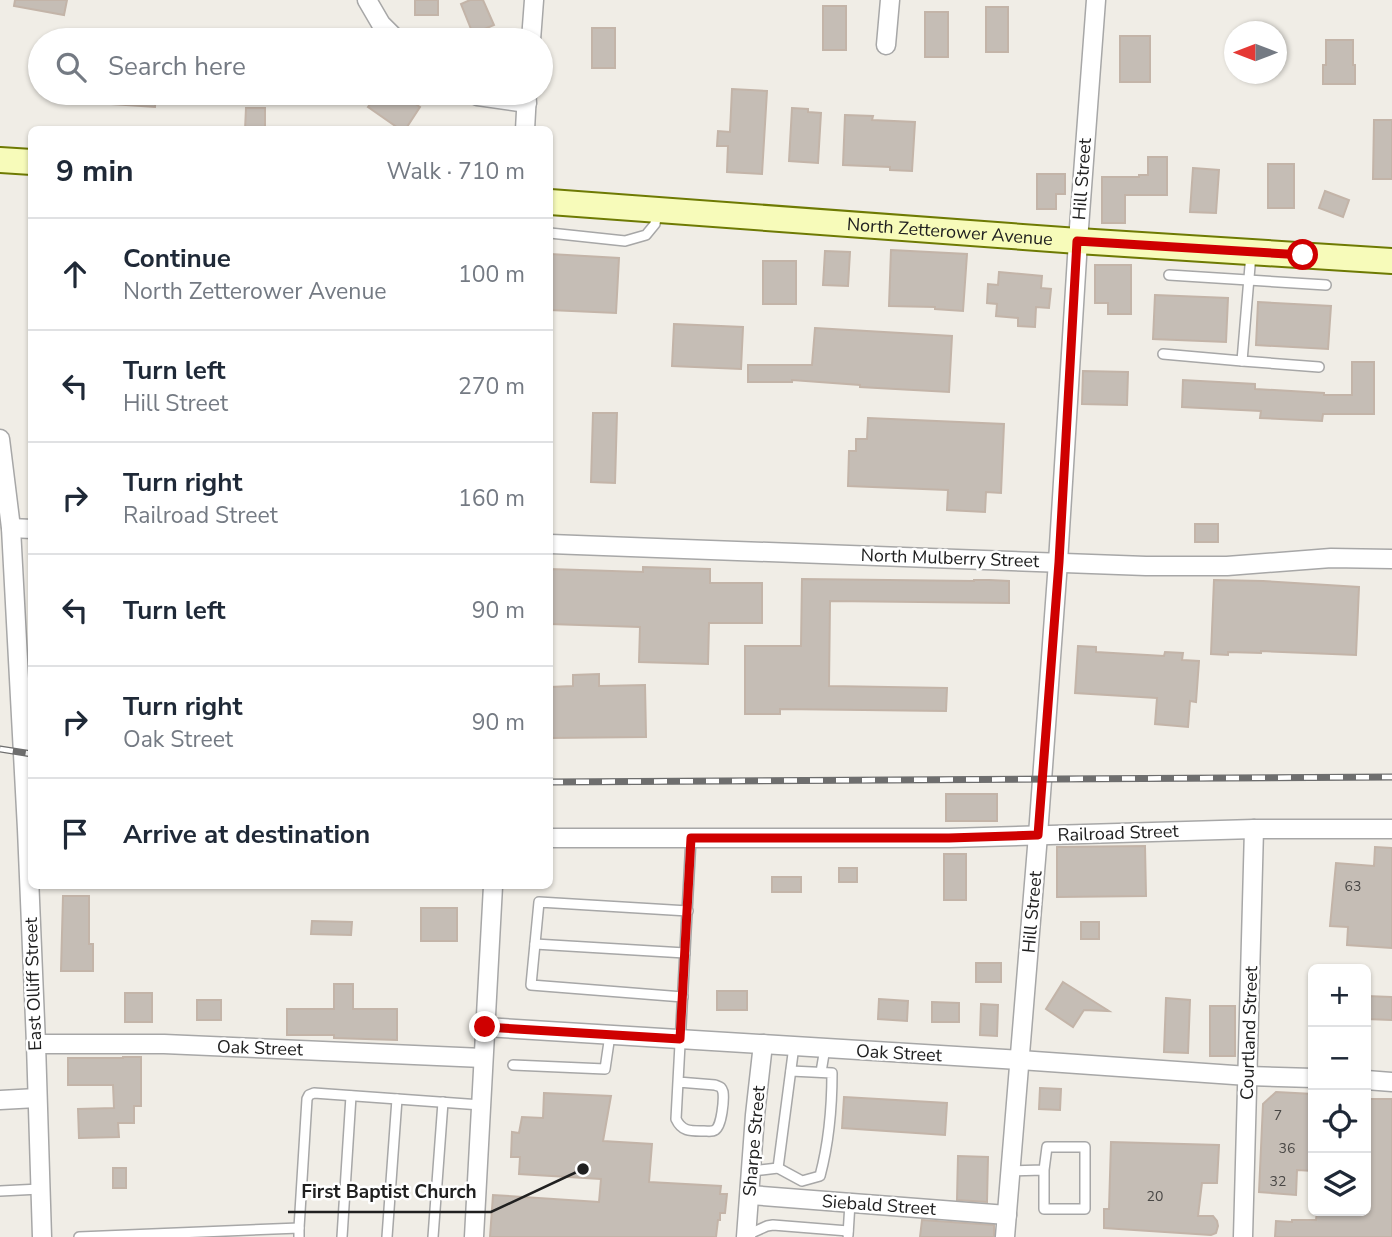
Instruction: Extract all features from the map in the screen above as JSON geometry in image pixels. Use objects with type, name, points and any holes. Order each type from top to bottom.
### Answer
[{"type":"street","points":[[367,0],[385,28]]},
{"type":"street","points":[[532,28],[534,0]]},
{"type":"street","points":[[887,45],[890,0]]},
{"type":"street","name":"Hill Street","points":[[1005,1237],[1059,562],[1077,241],[1096,0]]},
{"type":"street","points":[[525,126],[527,105]]},
{"type":"street","points":[[0,160],[28,162]]},
{"type":"street","name":"North Zetterower Avenue","points":[[553,202],[1392,261]]},
{"type":"street","name":"East Olliff Street","points":[[0,439],[28,815]]},
{"type":"street","points":[[7,520],[28,528]]},
{"type":"street","name":"North Mulberry Street","points":[[553,544],[1146,566],[1227,566],[1331,558],[1392,559]]},
{"type":"street","name":"Railroad Street","points":[[553,838],[949,838],[1254,829],[1392,829]]},
{"type":"street","name":"Courtland Street","points":[[1243,1237],[1254,829]]},
{"type":"street","name":"East Olliff Street","points":[[31,889],[42,1237]]},
{"type":"street","points":[[474,1237],[493,889]]},
{"type":"street","name":"Oak Street","points":[[485,1027],[1308,1078]]},
{"type":"street","name":"Oak Street","points":[[37,1044],[163,1044],[483,1058]]},
{"type":"street","name":"Sharpe Street","points":[[747,1236],[763,1044]]},
{"type":"street","points":[[1371,1080],[1392,1082]]},
{"type":"street","points":[[0,1100],[37,1098]]},
{"type":"street","name":"Siebald Street","points":[[750,1195],[1007,1214]]},
{"type":"lane","points":[[553,233],[625,241],[646,235],[655,224],[657,210]]},
{"type":"lane","points":[[1242,361],[1251,252]]},
{"type":"lane","points":[[1169,275],[1326,285]]},
{"type":"lane","points":[[1163,354],[1318,367]]},
{"type":"lane","points":[[678,1082],[720,1087],[723,1093],[721,1123],[717,1129],[685,1131],[676,1119],[691,838]]},
{"type":"lane","points":[[682,998],[531,985],[539,902],[688,911]]},
{"type":"lane","points":[[535,944],[685,953]]},
{"type":"lane","points":[[513,1065],[605,1069],[610,1035]]},
{"type":"lane","points":[[778,1168],[794,1046]]},
{"type":"lane","points":[[821,1072],[825,1048]]},
{"type":"lane","points":[[751,1171],[778,1168],[802,1181],[820,1176],[828,1144],[832,1073],[791,1071]]},
{"type":"lane","points":[[79,1237],[299,1233],[309,1095],[314,1093],[481,1105]]},
{"type":"lane","points":[[342,1237],[351,1096]]},
{"type":"lane","points":[[387,1237],[397,1099]]},
{"type":"lane","points":[[433,1237],[443,1102]]},
{"type":"lane","points":[[1047,1147],[1085,1147],[1085,1209],[1044,1209],[1044,1170],[1047,1147]]},
{"type":"lane","points":[[1011,1171],[1044,1170]]},
{"type":"lane","points":[[0,1191],[40,1189]]},
{"type":"lane","points":[[747,1236],[767,1226],[848,1234],[850,1203]]},
{"type":"building","points":[[15,0],[67,0],[64,15],[14,6]]},
{"type":"building","points":[[415,0],[438,0],[438,15],[415,15]]},
{"type":"building","points":[[470,0],[483,0],[494,25],[471,28],[461,4]]},
{"type":"building","points":[[823,6],[846,6],[846,50],[823,50]]},
{"type":"building","points":[[986,7],[1008,7],[1008,52],[986,52]]},
{"type":"building","points":[[925,12],[948,12],[948,57],[925,57]]},
{"type":"building","points":[[592,28],[615,28],[615,68],[592,68]]},
{"type":"building","points":[[1120,36],[1150,36],[1150,82],[1120,82]]},
{"type":"building","points":[[1326,40],[1353,40],[1355,84],[1323,84]]},
{"type":"building","points":[[732,89],[767,91],[762,174],[727,172],[728,146],[717,146],[718,131],[730,132]]},
{"type":"building","points":[[368,107],[420,107],[408,126],[395,126]]},
{"type":"building","points":[[246,108],[265,108],[265,126],[245,126]]},
{"type":"building","points":[[792,108],[821,113],[818,163],[789,161]]},
{"type":"building","points":[[845,115],[873,116],[872,120],[915,122],[912,171],[843,165]]},
{"type":"building","points":[[1374,120],[1392,120],[1392,179],[1373,179]]},
{"type":"building","points":[[1148,157],[1167,157],[1167,195],[1125,195],[1125,223],[1102,223],[1102,177],[1148,175]]},
{"type":"building","points":[[1268,164],[1294,164],[1294,208],[1268,208]]},
{"type":"building","points":[[1193,168],[1219,170],[1216,213],[1190,212]]},
{"type":"building","points":[[1037,174],[1065,174],[1065,194],[1056,194],[1056,209],[1037,209]]},
{"type":"building","points":[[1325,191],[1349,200],[1343,217],[1319,208]]},
{"type":"building","points":[[891,250],[967,254],[963,311],[935,307],[889,306]]},
{"type":"building","points":[[825,251],[850,252],[848,286],[823,285]]},
{"type":"building","points":[[553,254],[619,258],[616,313],[553,310]]},
{"type":"building","points":[[763,261],[796,261],[796,304],[763,304]]},
{"type":"building","points":[[1095,265],[1131,265],[1131,314],[1108,314],[1108,303],[1095,303]]},
{"type":"building","points":[[999,272],[1042,276],[1041,288],[1051,289],[1049,308],[1036,307],[1035,327],[1018,326],[1018,318],[996,316],[997,304],[987,303],[988,284],[998,285]]},
{"type":"building","points":[[1155,295],[1228,298],[1226,342],[1153,339]]},
{"type":"building","points":[[1258,302],[1331,306],[1328,349],[1256,345]]},
{"type":"building","points":[[674,324],[743,327],[741,369],[672,366]]},
{"type":"building","points":[[815,328],[952,336],[949,392],[792,380],[748,382],[748,365],[812,365]]},
{"type":"building","points":[[1352,362],[1374,362],[1374,414],[1323,414],[1322,421],[1260,418],[1261,411],[1182,407],[1183,380],[1255,384],[1255,389],[1352,395]]},
{"type":"building","points":[[1083,371],[1128,372],[1127,405],[1082,404]]},
{"type":"building","points":[[593,413],[617,413],[615,483],[591,482]]},
{"type":"building","points":[[868,418],[1004,424],[1001,493],[986,492],[985,512],[947,510],[948,490],[848,486],[849,451],[856,451],[856,439],[867,439]]},
{"type":"building","points":[[1195,524],[1218,524],[1218,542],[1195,542]]},
{"type":"building","points":[[643,567],[710,569],[710,583],[762,583],[762,623],[709,623],[708,664],[639,662],[640,627],[553,624],[553,569],[643,572]]},
{"type":"building","points":[[802,579],[1009,581],[1009,603],[830,601],[829,686],[947,688],[946,711],[780,709],[780,714],[745,714],[745,646],[801,646]]},
{"type":"building","points":[[1214,580],[1359,587],[1356,655],[1261,651],[1211,654]]},
{"type":"building","points":[[1078,646],[1096,647],[1096,652],[1164,656],[1165,652],[1183,653],[1182,660],[1199,661],[1196,702],[1190,701],[1188,727],[1155,724],[1157,698],[1075,693]]},
{"type":"building","points":[[599,674],[599,686],[645,685],[646,737],[553,738],[553,687],[573,686],[573,675]]},
{"type":"building","points":[[946,794],[997,794],[997,821],[946,821]]},
{"type":"building","points":[[1145,846],[1146,896],[1057,897],[1057,847]]},
{"type":"building","points":[[1375,847],[1392,848],[1392,948],[1347,945],[1348,927],[1330,926],[1336,863],[1374,866]]},
{"type":"building","points":[[944,854],[966,854],[966,900],[944,900]]},
{"type":"building","points":[[839,868],[857,868],[857,882],[839,882]]},
{"type":"building","points":[[772,877],[801,877],[801,892],[772,892]]},
{"type":"building","points":[[63,896],[89,896],[89,944],[93,944],[93,971],[61,971]]},
{"type":"building","points":[[421,908],[457,908],[457,941],[421,941]]},
{"type":"building","points":[[312,921],[352,922],[351,935],[311,934]]},
{"type":"building","points":[[1081,922],[1099,922],[1099,939],[1081,939]]},
{"type":"building","points":[[976,963],[1001,963],[1001,982],[976,982]]},
{"type":"building","points":[[1063,982],[1109,1011],[1084,1010],[1073,1027],[1046,1009]]},
{"type":"building","points":[[334,984],[353,984],[353,1009],[397,1009],[397,1040],[334,1038],[334,1035],[287,1035],[287,1009],[334,1009]]},
{"type":"building","points":[[717,991],[747,991],[747,1010],[717,1010]]},
{"type":"building","points":[[125,993],[152,993],[152,1022],[125,1022]]},
{"type":"building","points":[[1371,996],[1392,997],[1392,1020],[1371,1019]]},
{"type":"building","points":[[1166,998],[1190,1000],[1188,1053],[1164,1052]]},
{"type":"building","points":[[879,999],[908,1001],[907,1021],[878,1019]]},
{"type":"building","points":[[197,1000],[221,1000],[221,1020],[197,1020]]},
{"type":"building","points":[[932,1002],[959,1003],[959,1022],[932,1022]]},
{"type":"building","points":[[981,1004],[998,1005],[997,1036],[980,1035]]},
{"type":"building","points":[[1210,1006],[1235,1006],[1235,1056],[1210,1056]]},
{"type":"building","points":[[141,1057],[141,1106],[134,1106],[134,1123],[118,1123],[119,1137],[79,1138],[78,1109],[114,1108],[113,1085],[68,1085],[68,1058]]},
{"type":"building","points":[[1040,1088],[1061,1089],[1060,1110],[1039,1109]]},
{"type":"building","points":[[1276,1092],[1308,1094],[1308,1171],[1297,1170],[1296,1195],[1259,1192],[1263,1104]]},
{"type":"building","points":[[544,1093],[611,1096],[603,1141],[652,1144],[649,1182],[721,1186],[720,1194],[727,1194],[725,1213],[720,1213],[716,1237],[490,1237],[493,1195],[599,1202],[601,1179],[519,1174],[520,1157],[511,1157],[512,1132],[519,1133],[522,1117],[543,1118]]},
{"type":"building","points":[[844,1097],[947,1103],[945,1135],[842,1128]]},
{"type":"building","points":[[1371,1099],[1392,1099],[1392,1237],[1275,1237],[1276,1221],[1316,1220],[1316,1216],[1371,1216]]},
{"type":"building","points":[[1111,1142],[1219,1145],[1217,1183],[1202,1183],[1198,1216],[1213,1216],[1218,1226],[1216,1233],[1211,1235],[1104,1228],[1104,1209],[1109,1209]]},
{"type":"building","points":[[958,1156],[988,1157],[987,1202],[957,1200]]},
{"type":"building","points":[[113,1168],[126,1168],[126,1188],[113,1188]]},
{"type":"building","points":[[922,1220],[994,1225],[994,1237],[920,1237]]},
{"type":"railway","points":[[0,749],[28,753]]},
{"type":"railway","points":[[553,782],[1392,777]]},
{"type":"place","name":"First Baptist Church","points":[[583,1169]]},
{"type":"route","points":[[485,1027],[680,1039],[691,838],[949,838],[1038,835],[1059,562],[1077,241],[1303,255]]}]
